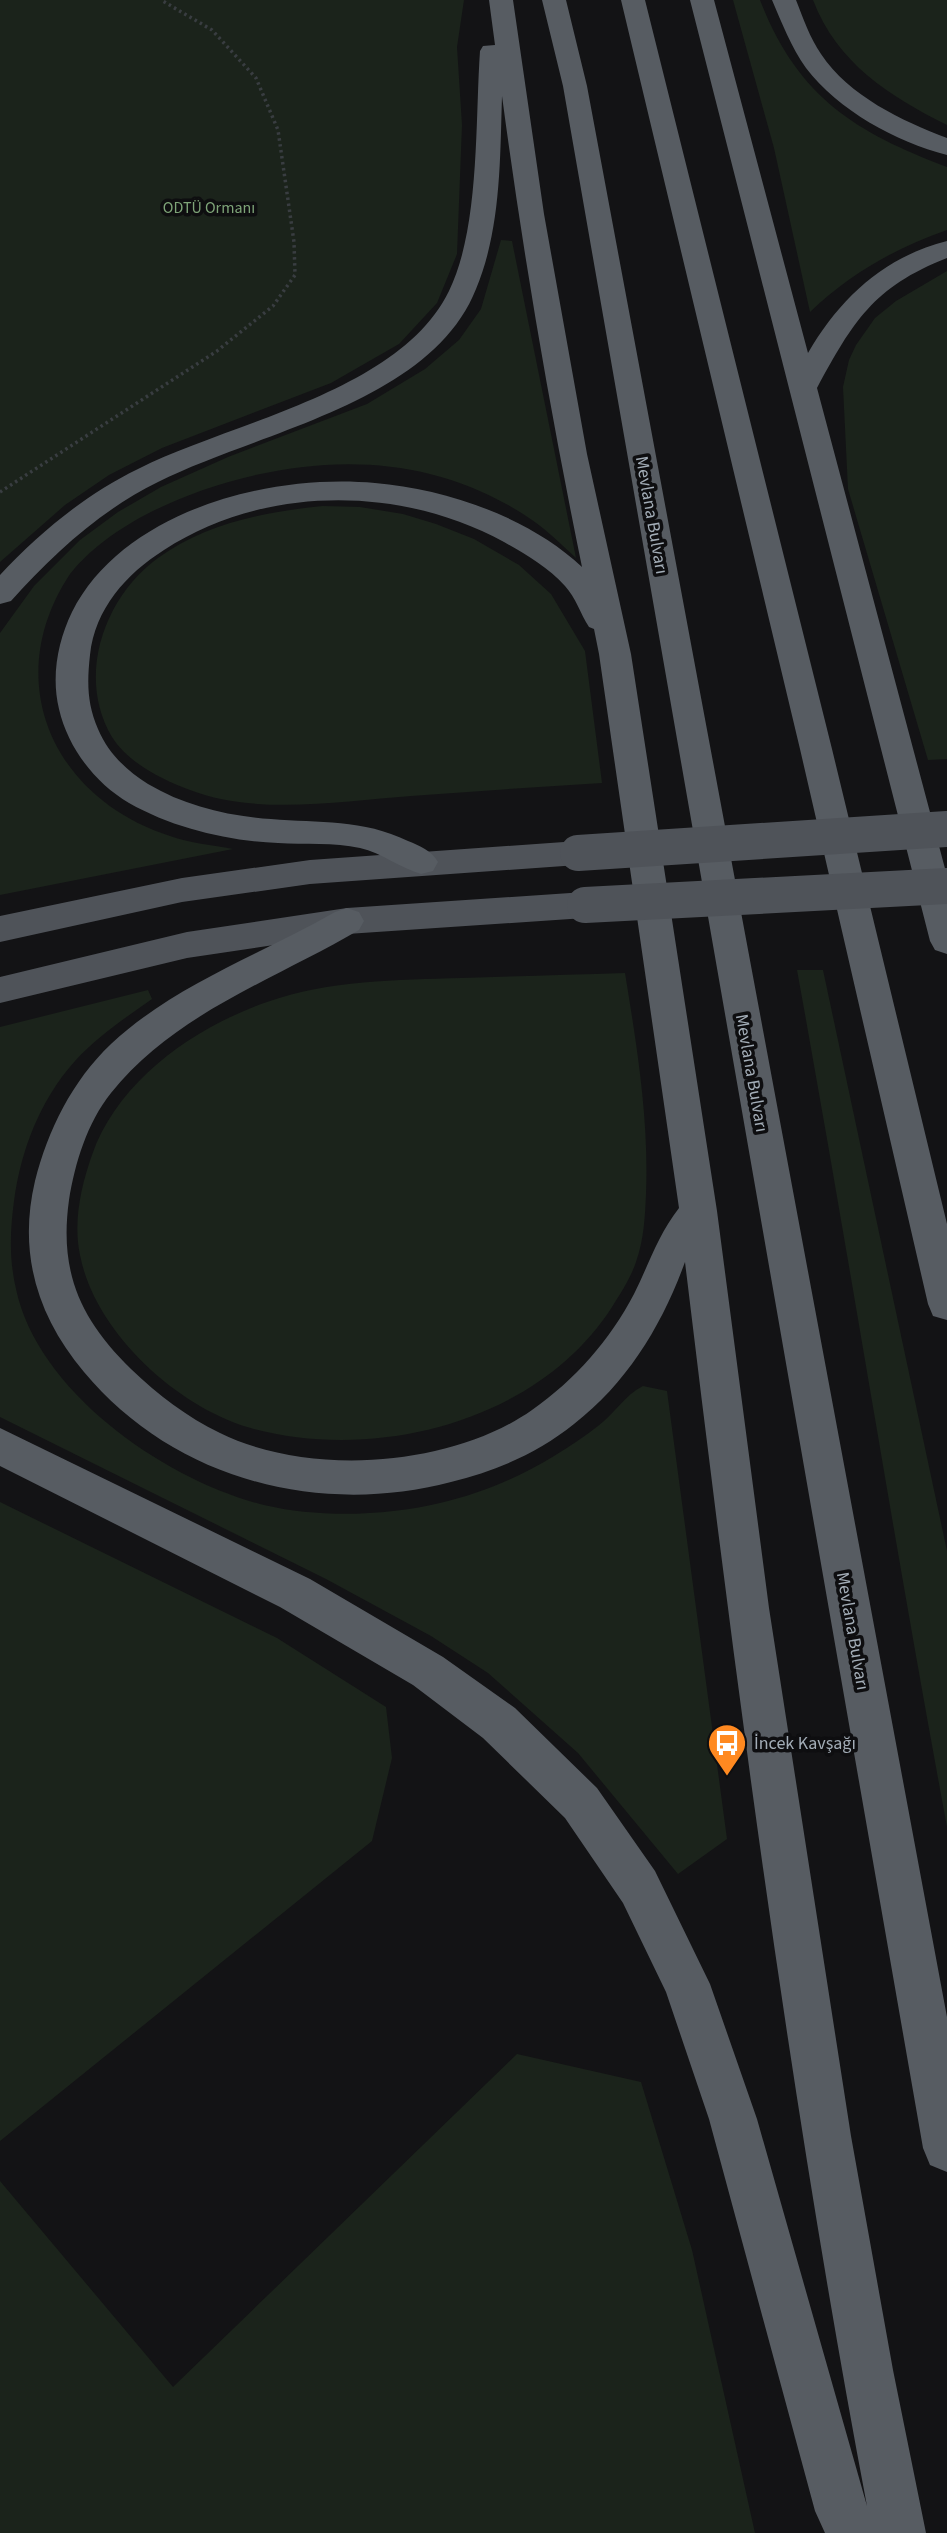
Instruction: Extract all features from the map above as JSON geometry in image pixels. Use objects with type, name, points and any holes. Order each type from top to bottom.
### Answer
[{"type":"highway","points":[[0,594],[47,546],[104,503],[145,477],[208,448],[366,384],[420,350],[438,331],[462,293],[478,236],[495,0]]},
{"type":"highway","points":[[501,0],[531,214],[573,454],[615,654],[698,1211],[748,1608],[823,2109],[867,2370],[899,2533]]},
{"type":"highway","name":"Mevlana Bulvarı","points":[[554,0],[575,86],[947,2148]]},
{"type":"highway","points":[[633,0],[816,749],[947,1304]]},
{"type":"highway","points":[[702,0],[947,941]]},
{"type":"highway","points":[[784,0],[809,54],[827,76],[871,109],[947,147]]},
{"type":"highway","points":[[804,387],[825,344],[851,307],[896,271],[947,249]]},
{"type":"highway","points":[[421,862],[391,845],[361,836],[271,831],[191,817],[157,804],[123,783],[98,758],[81,730],[72,701],[70,670],[77,632],[88,606],[106,580],[135,552],[168,532],[201,518],[245,504],[293,495],[335,491],[372,492],[426,501],[467,512],[506,530],[554,558],[588,594],[615,654]]},
{"type":"highway","points":[[347,921],[298,951],[236,979],[195,1002],[155,1029],[123,1055],[97,1083],[77,1116],[61,1152],[45,1227],[46,1257],[54,1290],[65,1316],[84,1345],[123,1389],[148,1410],[182,1435],[226,1457],[287,1475],[354,1480],[458,1465],[500,1449],[543,1424],[580,1396],[607,1369],[628,1341],[651,1300],[669,1255],[698,1211]]},
{"type":"highway","points":[[0,1446],[295,1593],[428,1671],[499,1723],[581,1803],[639,1887],[687,1984],[733,2119],[842,2511],[852,2533]]},
{"type":"main road","points":[[0,929],[182,890],[310,872],[421,862],[947,829]]},
{"type":"main road","points":[[0,990],[187,945],[347,921],[585,905],[947,886]]},
{"type":"path","points":[[0,492],[217,351],[273,306],[295,275],[294,242],[278,130],[256,78],[212,30],[161,0]]},
{"type":"green space","name":"ODTÜ Ormanı","points":[[0,0],[464,0],[457,47],[462,125],[457,254],[437,303],[399,344],[331,383],[162,448],[109,475],[65,505],[0,562]]},
{"type":"green space","points":[[733,0],[760,0],[792,62],[832,106],[884,140],[947,167],[947,230],[909,245],[857,274],[810,312],[774,148]]},
{"type":"green space","points":[[813,0],[947,0],[947,125],[905,102],[867,75],[836,42]]},
{"type":"green space","points":[[501,240],[512,241],[576,558],[538,524],[494,497],[454,481],[413,470],[372,465],[287,469],[245,478],[185,497],[131,523],[83,559],[70,574],[49,614],[40,654],[40,693],[50,730],[68,764],[95,794],[129,818],[170,836],[233,849],[0,895],[0,633],[34,586],[80,540],[118,512],[161,487],[228,457],[367,404],[425,369],[459,340],[481,309]]},
{"type":"green space","points":[[947,271],[947,759],[928,760],[848,489],[843,387],[849,360],[875,318],[896,301]]},
{"type":"green space","points":[[323,506],[360,507],[403,514],[436,524],[474,539],[519,565],[551,594],[585,651],[602,783],[271,805],[216,798],[190,790],[158,776],[127,755],[112,737],[101,714],[96,689],[96,664],[101,640],[110,616],[123,594],[139,574],[158,558],[196,536],[236,521]]},
{"type":"green space","points":[[797,970],[823,970],[947,1551],[947,1827],[835,1184]]},
{"type":"green space","points":[[625,973],[638,1056],[646,1138],[646,1203],[641,1245],[631,1273],[612,1307],[581,1346],[543,1378],[500,1404],[453,1423],[404,1435],[353,1440],[303,1438],[254,1429],[197,1404],[144,1364],[103,1312],[89,1284],[78,1242],[79,1204],[88,1167],[104,1128],[120,1103],[140,1080],[187,1042],[213,1026],[267,1002],[339,985]]},
{"type":"green space","points":[[148,990],[152,999],[93,1043],[75,1061],[52,1092],[34,1126],[17,1182],[11,1256],[16,1289],[29,1327],[50,1363],[79,1397],[112,1427],[149,1454],[187,1476],[226,1493],[264,1505],[329,1514],[397,1511],[483,1491],[543,1463],[562,1451],[598,1426],[643,1386],[667,1391],[727,1839],[678,1874],[578,1753],[488,1673],[431,1636],[326,1579],[0,1417],[0,1027]]},
{"type":"green space","points":[[0,1502],[277,1638],[386,1707],[392,1758],[372,1841],[0,2141]]},
{"type":"green space","points":[[517,2054],[641,2082],[692,2250],[755,2533],[0,2533],[0,2181],[173,2387]]},
{"type":"place","name":"İncek Kavşağı","points":[[727,1777]]}]
